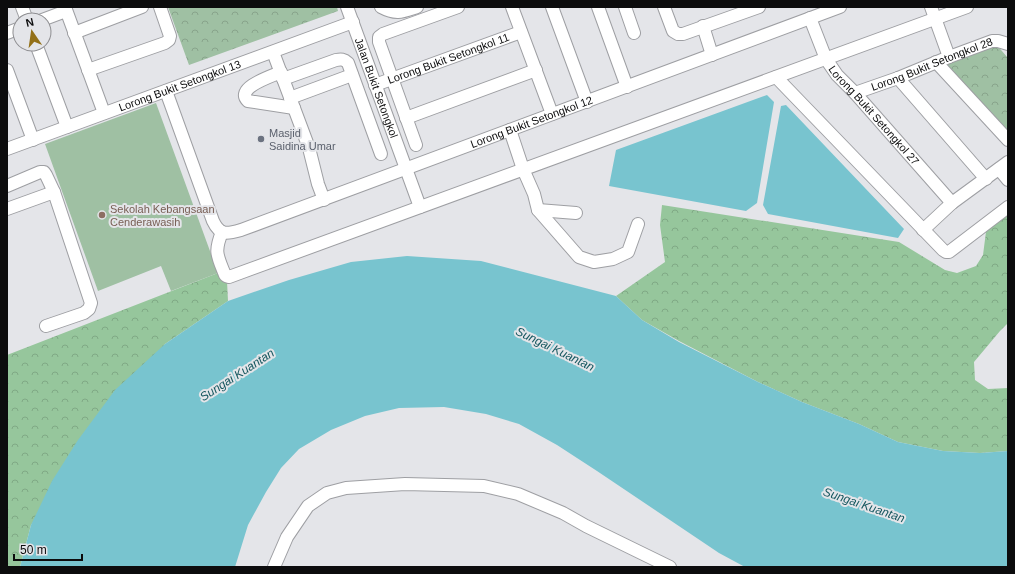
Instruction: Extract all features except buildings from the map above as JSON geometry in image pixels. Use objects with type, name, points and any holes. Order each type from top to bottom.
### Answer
[{"type":"street","points":[[74,33],[112,12],[142,7]]},
{"type":"street","points":[[88,70],[169,40],[170,36],[160,7]]},
{"type":"street","name":"Jalan Bukit Setongkol","points":[[347,7],[420,207]]},
{"type":"street","points":[[381,7],[394,12],[401,12],[417,7]]},
{"type":"street","points":[[416,145],[379,42],[379,37],[383,34],[458,7]]},
{"type":"street","points":[[512,7],[552,114]]},
{"type":"street","points":[[552,7],[587,102]]},
{"type":"street","points":[[598,7],[627,86]]},
{"type":"street","points":[[625,7],[634,33]]},
{"type":"street","points":[[664,7],[673,31],[678,34],[682,34],[759,7]]},
{"type":"street","name":"Lorong Bukit Setongkol 12","points":[[222,232],[229,234],[324,200],[840,7]]},
{"type":"street","points":[[166,91],[213,221],[222,232],[217,244],[217,255],[226,276],[229,277],[826,59],[933,13],[967,7]]},
{"type":"street","points":[[52,15],[65,9],[104,114]]},
{"type":"street","points":[[933,13],[949,57]]},
{"type":"street","name":"Lorong Bukit Setongkol 27","points":[[810,18],[826,59],[837,75],[855,93],[952,203]]},
{"type":"street","name":"Lorong Bukit Setongkol 13","points":[[7,149],[353,22]]},
{"type":"street","points":[[703,26],[712,55]]},
{"type":"street","name":"Lorong Bukit Setongkol 11","points":[[376,84],[521,32]]},
{"type":"street","name":"Lorong Bukit Setongkol 28","points":[[855,93],[992,42],[998,41],[1008,44]]},
{"type":"street","points":[[39,52],[67,127]]},
{"type":"street","points":[[273,52],[309,148],[318,184],[324,200]]},
{"type":"street","points":[[352,75],[292,102],[248,101],[244,95],[252,85],[340,59],[345,60],[348,63],[380,154]]},
{"type":"street","points":[[936,62],[1008,140]]},
{"type":"street","points":[[7,70],[13,102],[32,140]]},
{"type":"street","points":[[406,118],[536,70]]},
{"type":"street","points":[[776,77],[946,252],[949,252],[1008,207]]},
{"type":"street","points":[[898,78],[986,179]]},
{"type":"street","points":[[370,123],[387,116]]},
{"type":"street","points":[[510,130],[523,169],[534,194],[538,210],[579,257],[594,262],[612,259],[628,252],[638,224]]},
{"type":"street","points":[[923,230],[952,203],[1003,166],[1008,180]]},
{"type":"street","points":[[7,186],[40,172],[44,172],[54,192],[91,303],[89,309],[84,314],[46,326]]},
{"type":"street","points":[[7,209],[54,192]]},
{"type":"street","points":[[538,210],[576,213]]},
{"type":"street","points":[[274,567],[287,537],[308,506],[327,494],[346,488],[405,484],[484,486],[518,494],[563,513],[586,526],[670,567]]},
{"type":"green space","points":[[168,7],[337,7],[338,11],[189,65]]},
{"type":"green space","points":[[995,43],[1008,58],[1008,139],[939,62]]},
{"type":"green space","points":[[156,103],[218,273],[171,291],[161,266],[98,291],[45,144]]},
{"type":"green space","points":[[662,205],[899,242],[945,270],[957,273],[976,266],[983,255],[987,224],[1008,208],[1008,323],[974,362],[975,380],[988,389],[1008,388],[1008,451],[980,453],[943,451],[898,442],[758,382],[642,320],[616,296],[665,262],[660,225]]},
{"type":"green space","points":[[218,273],[227,281],[228,301],[165,344],[31,525],[20,567],[7,567],[7,355]]},
{"type":"water","points":[[767,95],[774,102],[757,203],[746,211],[609,186],[616,150]]},
{"type":"water","points":[[786,105],[904,229],[898,238],[768,214],[763,205],[781,106]]},
{"type":"water","name":"Sungai Kuantan","points":[[407,256],[481,261],[616,296],[642,320],[679,342],[758,382],[898,442],[943,451],[980,453],[1008,451],[1008,567],[745,567],[719,553],[557,445],[519,424],[486,414],[444,407],[399,408],[365,416],[331,430],[299,449],[281,468],[248,525],[235,567],[20,567],[31,525],[52,481],[78,440],[115,390],[165,344],[228,301],[289,280],[351,262]]},
{"type":"place","name":"Masjid Saidina Umar","points":[[261,139]]},
{"type":"place","name":"Sekolah Kebangsaan Cenderawasih","points":[[102,215]]}]
